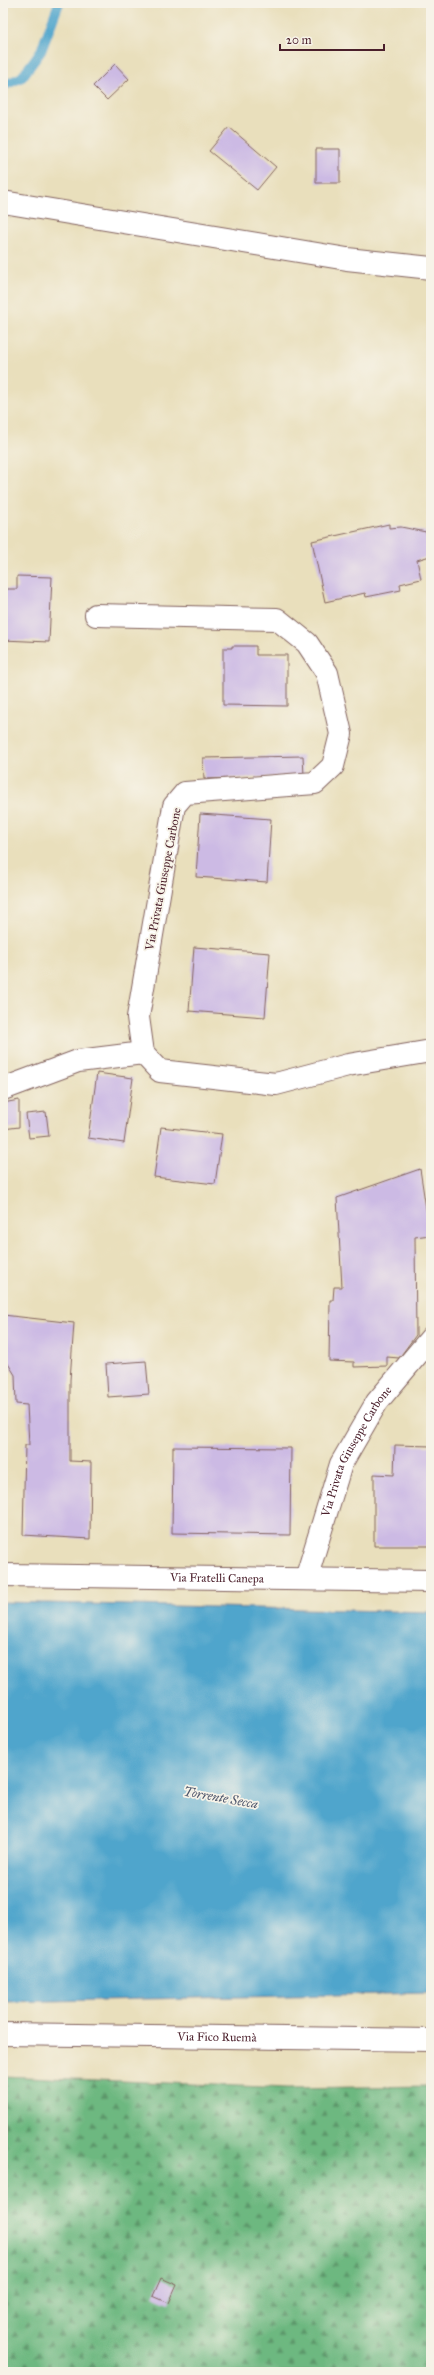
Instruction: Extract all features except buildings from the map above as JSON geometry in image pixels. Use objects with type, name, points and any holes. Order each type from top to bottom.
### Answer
[{"type":"main road","points":[[3,202],[347,259],[431,268]]},
{"type":"main road","name":"Via Privata Giuseppe Carbone","points":[[96,615],[278,619],[307,643],[327,673],[341,734],[333,766],[315,783],[185,793],[174,806],[138,1017],[143,1053]]},
{"type":"main road","points":[[3,1089],[78,1061],[143,1053],[160,1071],[276,1084],[348,1065],[431,1051]]},
{"type":"main road","name":"Via Privata Giuseppe Carbone","points":[[306,1579],[341,1464],[377,1402],[431,1338]]},
{"type":"main road","name":"Via Fratelli Canepa","points":[[3,1575],[431,1581]]},
{"type":"main road","name":"Via Fico Ruemà","points":[[3,2034],[431,2040]]},
{"type":"green space","points":[[3,2076],[287,2088],[431,2086],[431,2372],[3,2372]]},
{"type":"water","name":"Torrente Secca","points":[[3,1602],[431,1612],[431,1993],[3,2002]]},
{"type":"waterway","points":[[3,86],[22,77],[41,51],[59,3]]}]
